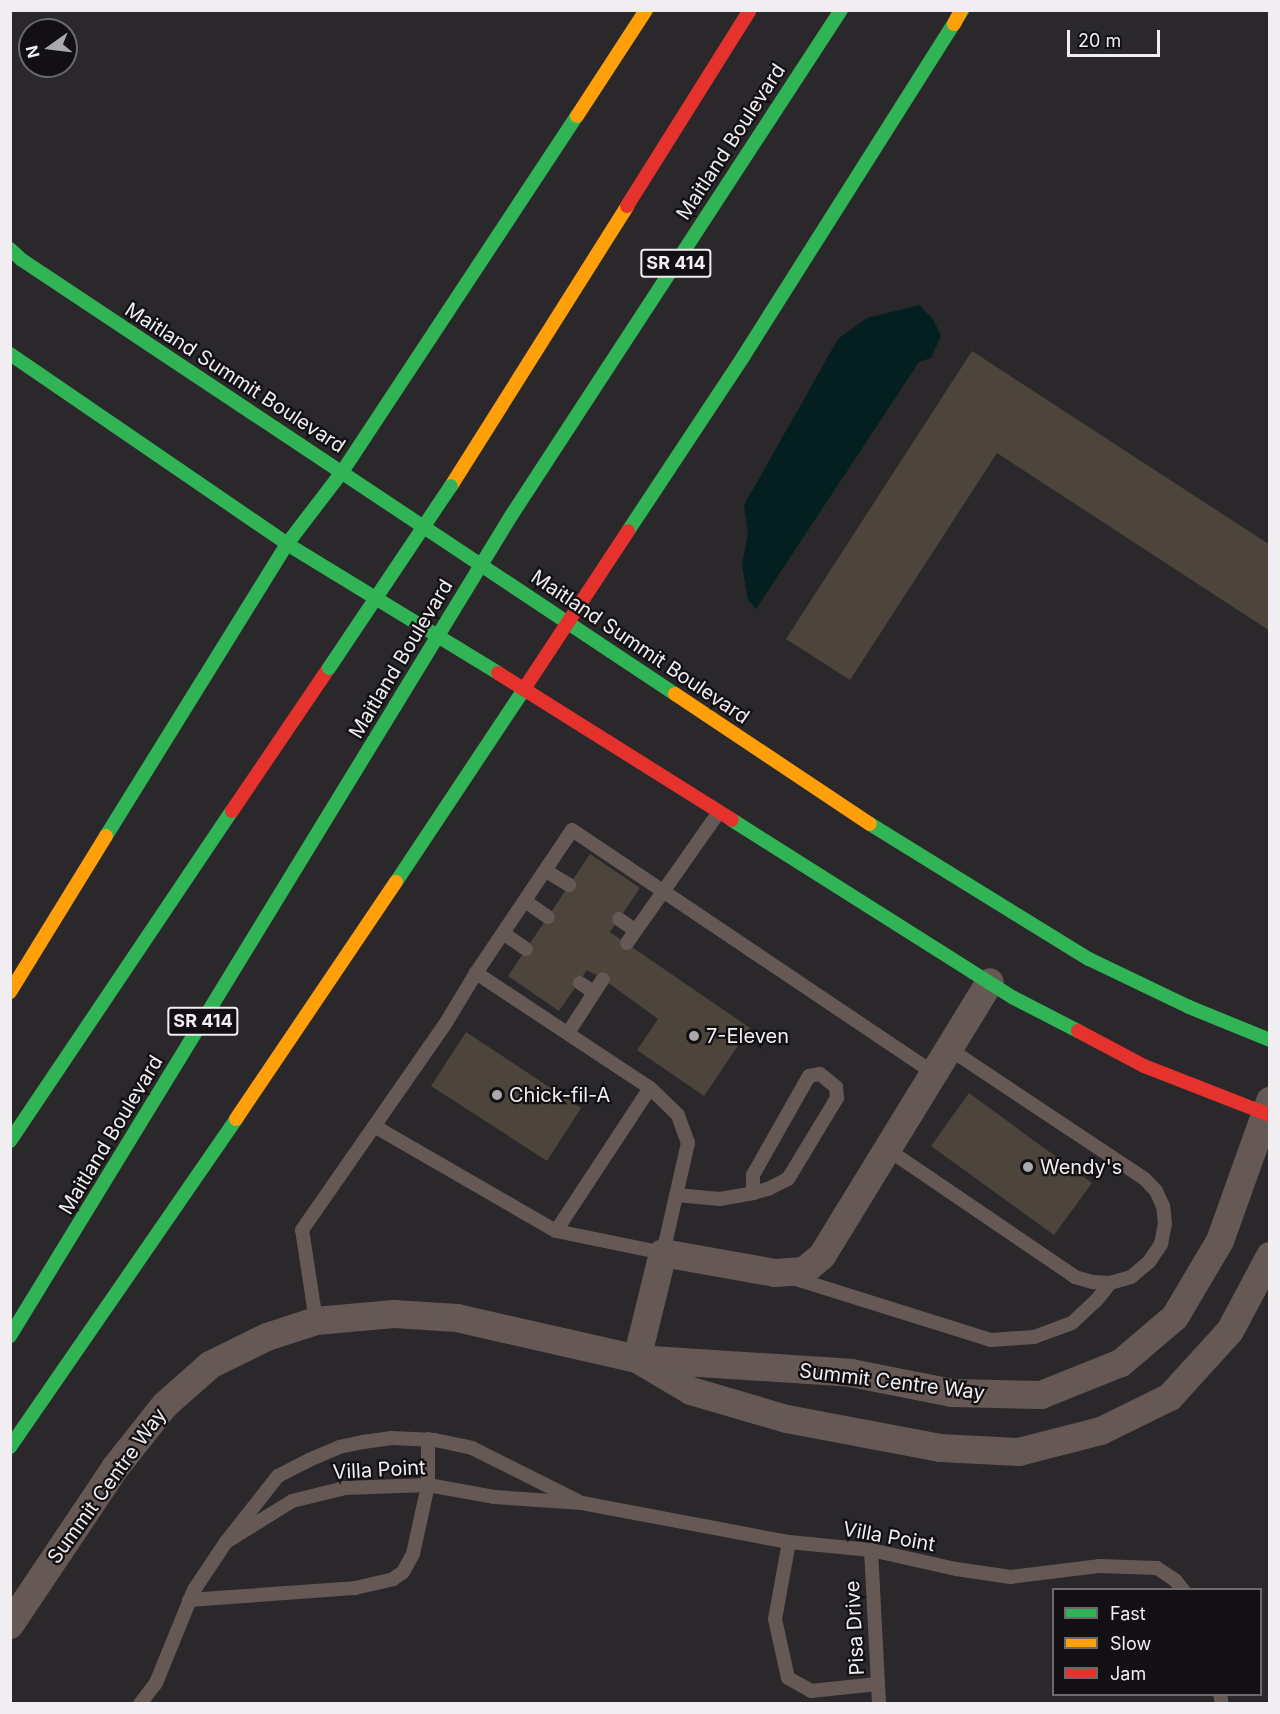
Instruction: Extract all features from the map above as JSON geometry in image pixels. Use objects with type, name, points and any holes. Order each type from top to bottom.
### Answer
[{"type":"main road","points":[[10,992],[287,544],[342,472],[646,10]]},
{"type":"main road","points":[[10,1141],[451,486],[750,10]]},
{"type":"main road","name":"Maitland Boulevard","points":[[10,1336],[511,516],[840,10]]},
{"type":"main road","points":[[10,1448],[319,1000],[743,357],[962,10]]},
{"type":"main road","name":"Maitland Summit Boulevard","points":[[10,249],[22,260],[914,853],[1089,959],[1189,1007],[1269,1040]]},
{"type":"main road","points":[[10,354],[287,544],[524,689],[990,982],[1144,1066],[1268,1110]]},
{"type":"street","points":[[637,1359],[663,1253],[775,1273],[804,1271],[822,1256],[990,982]]},
{"type":"street","name":"Summit Centre Way","points":[[10,1625],[115,1468],[165,1405],[210,1365],[267,1337],[316,1321],[394,1314],[457,1318],[637,1359],[851,1373],[952,1393],[1041,1395],[1121,1363],[1174,1317],[1220,1241],[1268,1110]]},
{"type":"street","name":"Summit Centre Way","points":[[637,1359],[691,1391],[787,1419],[940,1448],[1019,1452],[1101,1431],[1170,1397],[1230,1331],[1269,1256]]},
{"type":"lane","points":[[627,943],[719,812]]},
{"type":"lane","points":[[316,1321],[302,1230],[444,1026],[476,973],[572,830],[934,1072]]},
{"type":"lane","points":[[546,871],[569,885]]},
{"type":"lane","points":[[525,901],[548,917]]},
{"type":"lane","points":[[619,919],[635,930]]},
{"type":"lane","points":[[503,933],[526,949]]},
{"type":"lane","points":[[374,1126],[556,1231],[663,1253],[688,1143],[678,1115],[650,1088],[476,973]]},
{"type":"lane","points":[[568,1033],[603,979]]},
{"type":"lane","points":[[580,983],[594,992]]},
{"type":"lane","points":[[887,1149],[1075,1277],[1093,1282],[1110,1283],[1131,1277],[1149,1262],[1161,1244],[1165,1224],[1163,1206],[1156,1191],[1145,1179],[949,1049]]},
{"type":"lane","points":[[676,1195],[720,1199],[753,1193],[775,1187],[788,1179],[837,1098],[836,1087],[820,1074],[809,1076],[753,1175],[753,1193]]},
{"type":"lane","points":[[556,1231],[650,1088]]},
{"type":"lane","points":[[775,1273],[991,1340],[1034,1337],[1072,1323],[1096,1301],[1110,1283]]},
{"type":"lane","name":"Villa Point","points":[[140,1704],[156,1683],[189,1600],[225,1542],[278,1476],[309,1460],[339,1447],[363,1442],[392,1438],[428,1439],[472,1448],[582,1503]]},
{"type":"lane","points":[[189,1600],[355,1588],[393,1579],[403,1572],[413,1554],[428,1485],[428,1439]]},
{"type":"lane","name":"Villa Point","points":[[225,1542],[292,1501],[345,1488],[428,1485],[518,1500],[582,1503],[789,1542],[871,1551],[956,1569],[1010,1577],[1100,1566],[1157,1568],[1175,1580],[1181,1588]]},
{"type":"lane","points":[[789,1542],[776,1618],[788,1678],[811,1691],[878,1684]]},
{"type":"lane","name":"Pisa Drive","points":[[871,1551],[879,1704]]},
{"type":"water","points":[[919,305],[933,319],[941,336],[931,358],[919,362],[756,609],[748,600],[742,565],[748,534],[744,505],[838,339],[867,318]]},
{"type":"building","points":[[972,351],[1270,545],[1270,631],[997,453],[850,680],[786,639]]},
{"type":"building","points":[[590,854],[640,888],[610,932],[750,1028],[704,1096],[637,1050],[658,1019],[603,979],[587,970],[559,1011],[508,976]]},
{"type":"building","points":[[466,1032],[581,1108],[547,1161],[431,1086]]},
{"type":"building","points":[[969,1093],[1092,1183],[1054,1235],[931,1146]]},
{"type":"traffic: fast","points":[[511,516],[841,10]]},
{"type":"traffic: fast","points":[[628,531],[743,357],[962,10]]},
{"type":"traffic: fast","points":[[287,544],[342,472],[577,116]]},
{"type":"traffic: fast","points":[[10,249],[22,260],[675,694]]},
{"type":"traffic: fast","points":[[10,354],[287,544],[498,673]]},
{"type":"traffic: fast","points":[[329,668],[451,486]]},
{"type":"traffic: fast","points":[[395,706],[511,516]]},
{"type":"traffic: fast","points":[[106,836],[287,544]]},
{"type":"traffic: fast","points":[[396,882],[524,689]]},
{"type":"traffic: fast","points":[[10,1336],[395,706]]},
{"type":"traffic: fast","points":[[10,1141],[232,811]]},
{"type":"traffic: fast","points":[[732,820],[1014,998],[1078,1031]]},
{"type":"traffic: fast","points":[[870,824],[1089,959],[1189,1007],[1270,1040]]},
{"type":"traffic: fast","points":[[10,1447],[236,1119]]},
{"type":"traffic: slow","points":[[577,116],[646,10]]},
{"type":"traffic: slow","points":[[954,24],[961,10]]},
{"type":"traffic: slow","points":[[451,486],[627,206]]},
{"type":"traffic: slow","points":[[675,694],[870,824]]},
{"type":"traffic: slow","points":[[10,992],[106,836]]},
{"type":"traffic: slow","points":[[236,1119],[396,882]]},
{"type":"traffic: jam","points":[[627,206],[750,10]]},
{"type":"traffic: jam","points":[[524,689],[628,531]]},
{"type":"traffic: jam","points":[[232,811],[329,668]]},
{"type":"traffic: jam","points":[[498,673],[732,820]]},
{"type":"traffic: jam","points":[[1078,1031],[1144,1066],[1270,1115]]},
{"type":"place","name":"7-Eleven","points":[[694,1036]]},
{"type":"place","name":"Chick-fil-A","points":[[497,1095]]},
{"type":"place","name":"Wendy's","points":[[1028,1167]]}]
